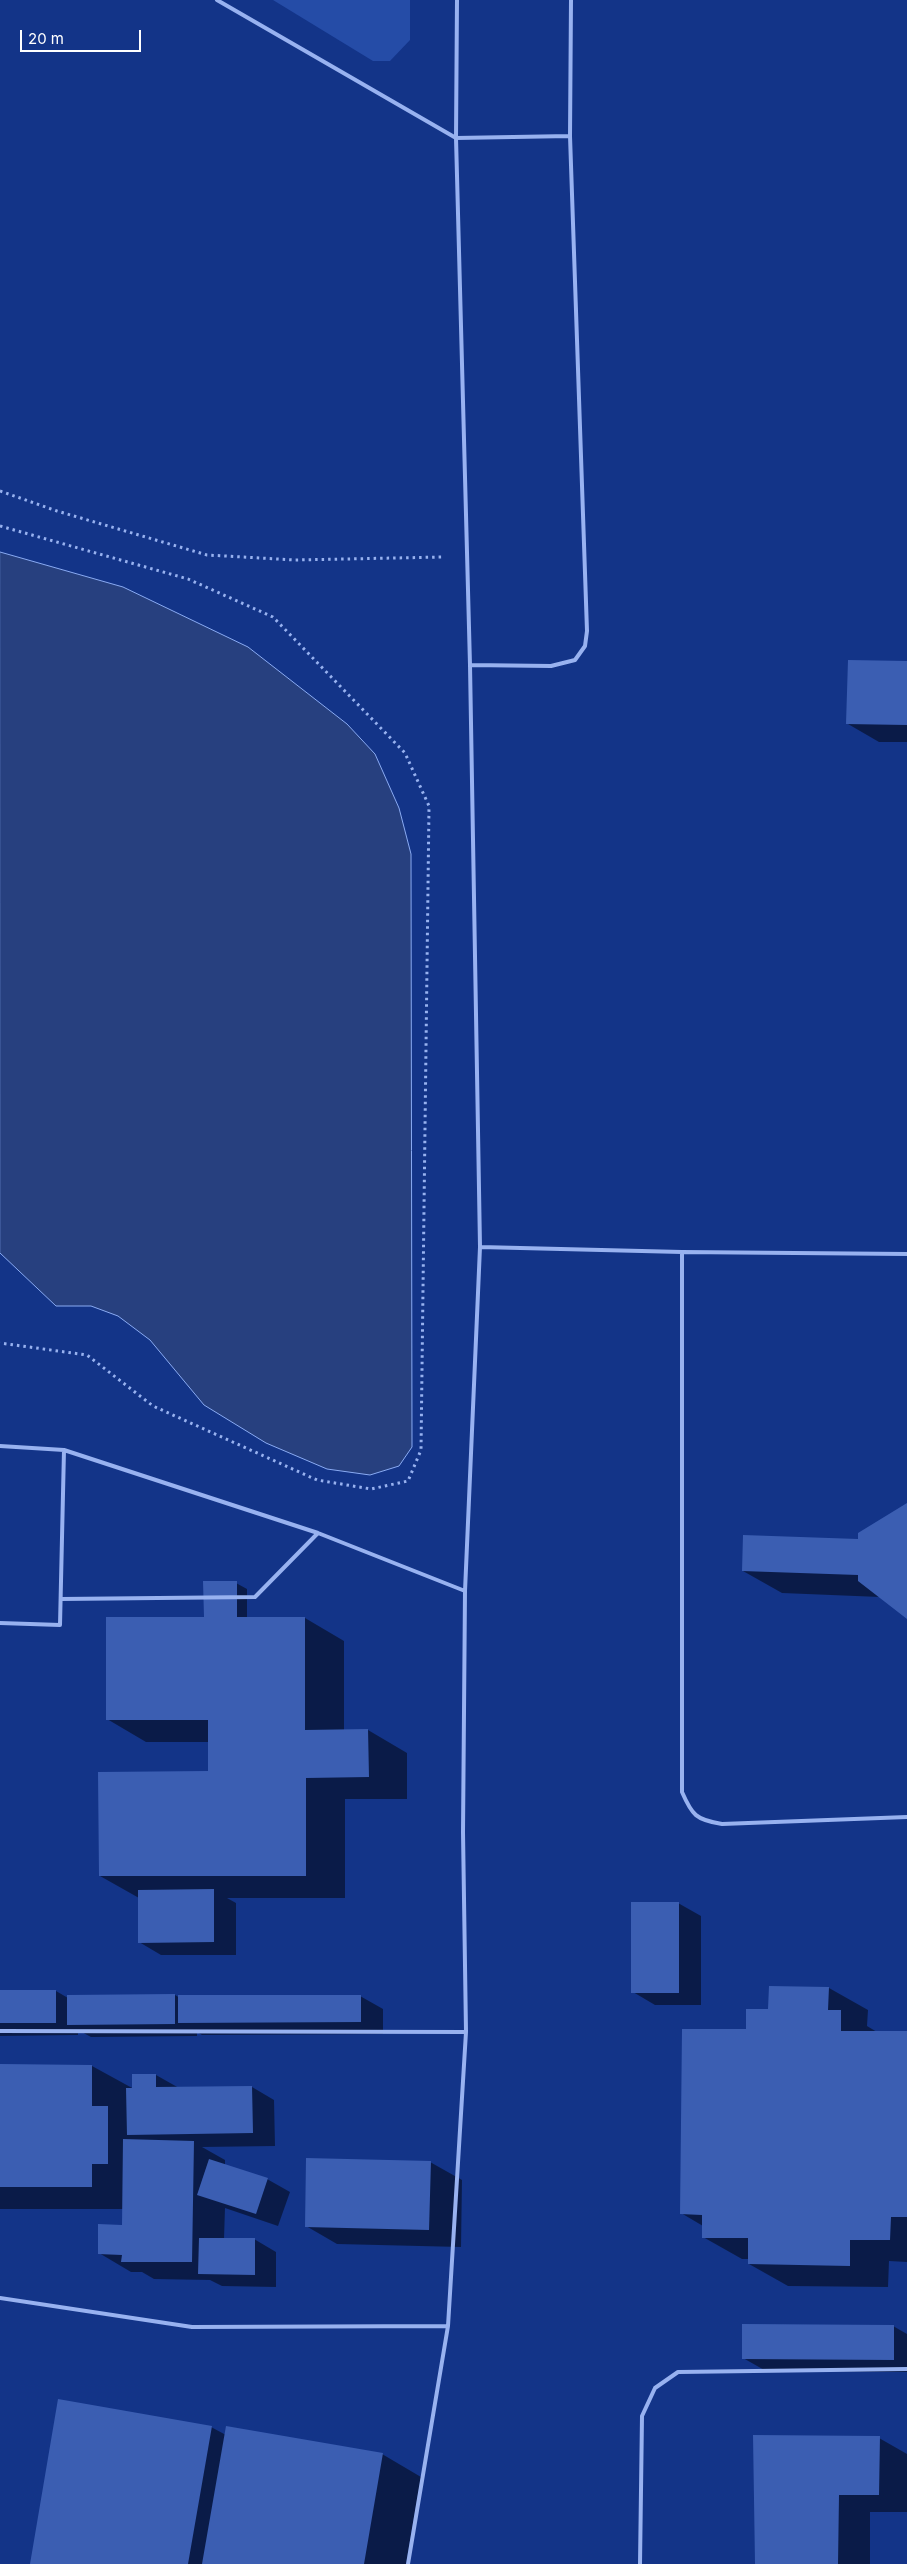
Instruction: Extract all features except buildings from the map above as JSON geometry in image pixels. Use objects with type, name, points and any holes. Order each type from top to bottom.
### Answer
[{"type":"lane","points":[[216,0],[456,138],[570,136]]},
{"type":"lane","points":[[408,2564],[448,2326],[466,2032],[463,1832],[465,1591],[480,1247],[470,665],[456,138],[457,0]]},
{"type":"lane","points":[[470,665],[551,666],[575,660],[585,646],[587,631],[570,136],[571,0]]},
{"type":"lane","points":[[480,1247],[682,1252],[907,1254]]},
{"type":"lane","points":[[682,1252],[682,1792],[689,1809],[701,1820],[722,1824],[907,1817]]},
{"type":"lane","points":[[0,1446],[64,1450],[318,1533],[465,1591]]},
{"type":"lane","points":[[0,1623],[60,1625],[64,1450]]},
{"type":"lane","points":[[61,1599],[254,1597],[318,1533]]},
{"type":"lane","points":[[0,2032],[466,2032]]},
{"type":"lane","points":[[0,2298],[192,2327],[448,2326]]},
{"type":"lane","points":[[640,2564],[642,2416],[655,2388],[678,2372],[907,2369]]},
{"type":"path","points":[[0,491],[57,511],[207,555],[295,560],[467,556]]},
{"type":"path","points":[[0,526],[188,579],[272,618],[320,664],[405,753],[413,770],[429,806],[421,1450],[408,1481],[371,1489],[317,1480],[153,1406],[87,1355],[0,1343]]},
{"type":"shaded area","points":[[273,0],[410,0],[410,40],[390,61],[373,61]]},
{"type":"shaded area","points":[[0,552],[123,587],[248,647],[347,724],[375,754],[399,808],[411,854],[412,1447],[399,1466],[370,1475],[327,1469],[266,1443],[204,1405],[150,1340],[118,1316],[91,1306],[56,1306],[0,1253]]}]
